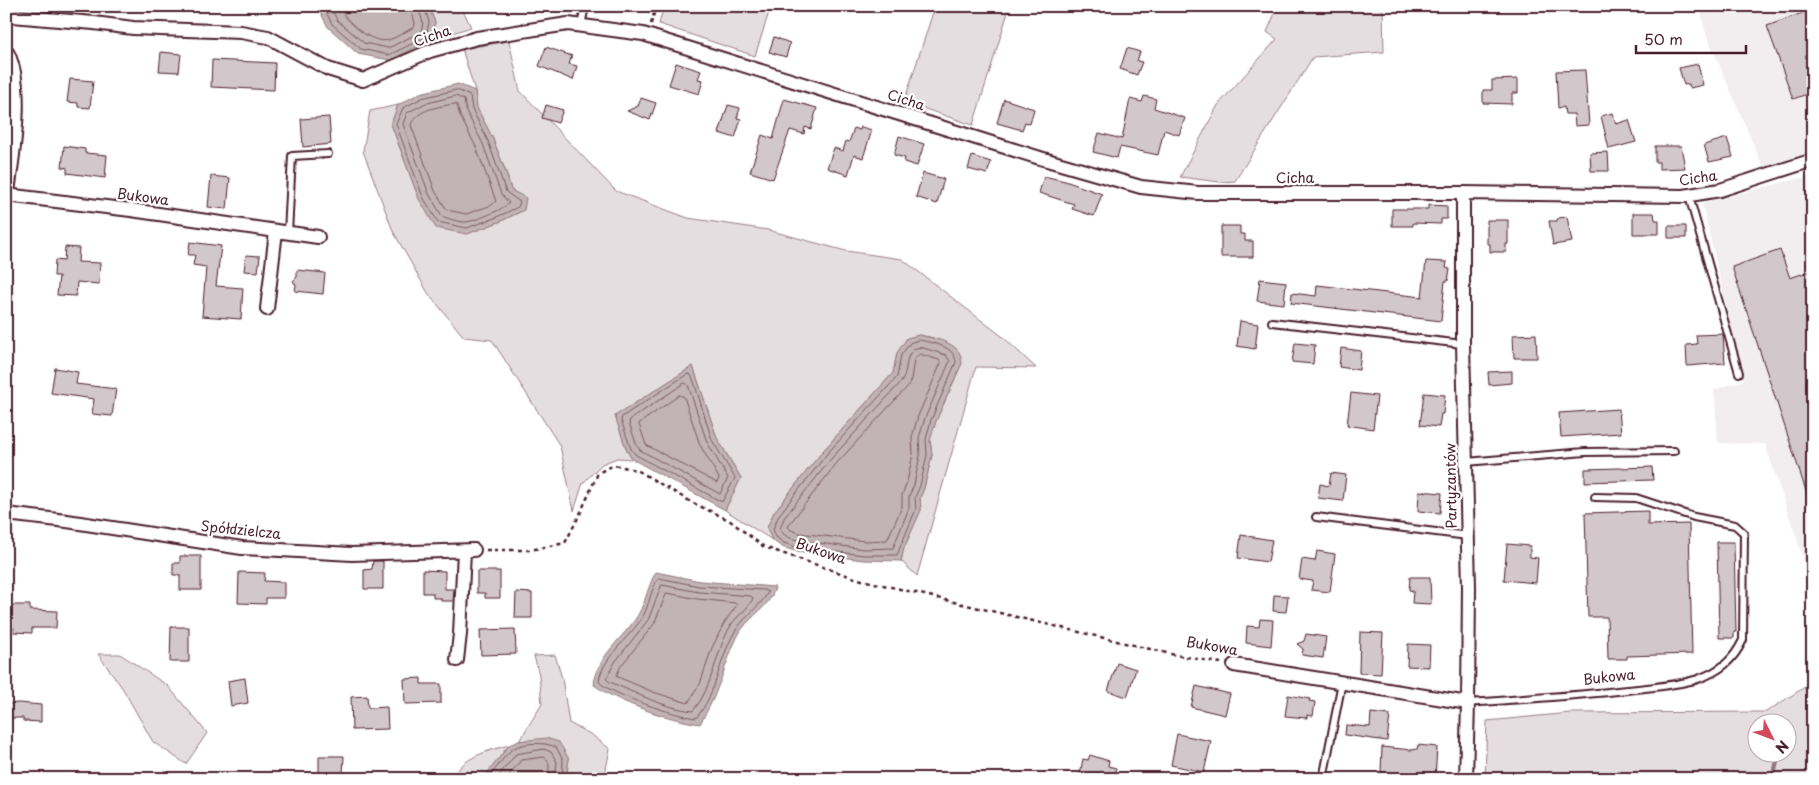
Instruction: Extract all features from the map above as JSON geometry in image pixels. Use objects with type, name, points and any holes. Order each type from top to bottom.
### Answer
[{"type":"street","name":"Cicha","points":[[6,18],[12,16],[133,28],[241,32],[268,37],[328,69],[363,80],[430,51],[477,38],[568,24],[648,36],[1040,158],[1141,187],[1198,193],[1463,193],[1689,196],[1720,190],[1813,160]]},
{"type":"street","points":[[6,54],[12,66],[16,98],[6,193]]},
{"type":"street","name":"Bukowa","points":[[6,193],[318,237]]},
{"type":"street","name":"Partyzantów","points":[[1463,193],[1463,344],[1468,536],[1466,779]]},
{"type":"street","points":[[267,309],[282,232]]},
{"type":"street","name":"Spółdzielcza","points":[[6,514],[67,521],[242,548],[352,554],[469,551]]},
{"type":"street","points":[[457,660],[469,551]]},
{"type":"street","name":"Bukowa","points":[[1234,665],[1468,702]]},
{"type":"lane","points":[[581,26],[585,6]]},
{"type":"lane","points":[[282,232],[292,156],[328,154]]},
{"type":"lane","points":[[1689,196],[1739,373]]},
{"type":"lane","points":[[1272,322],[1463,344]]},
{"type":"lane","points":[[1466,462],[1585,452],[1674,451]]},
{"type":"lane","name":"Bukowa","points":[[1468,702],[1571,696],[1651,687],[1698,679],[1728,663],[1737,653],[1743,640],[1744,533],[1736,525],[1694,517],[1636,498],[1595,497]]},
{"type":"lane","points":[[1316,517],[1468,536]]},
{"type":"lane","points":[[1323,779],[1342,682]]},
{"type":"path","points":[[648,36],[656,6]]},
{"type":"path","name":"Bukowa","points":[[469,551],[530,550],[565,543],[598,472],[614,465],[637,470],[691,502],[729,520],[764,547],[858,579],[1175,655],[1234,665]]},
{"type":"shaded area","points":[[428,6],[461,6],[471,27],[431,40],[435,22]]},
{"type":"shaded area","points":[[664,6],[771,6],[755,56],[659,24]]},
{"type":"shaded area","points":[[935,6],[1010,6],[973,125],[904,102]]},
{"type":"shaded area","points":[[1278,6],[1383,6],[1384,52],[1313,57],[1235,181],[1220,182],[1180,177],[1218,105],[1277,39],[1267,32]]},
{"type":"shaded area","points":[[1700,6],[1813,6],[1813,151],[1763,167],[1705,31]]},
{"type":"shaded area","points":[[509,41],[520,91],[616,191],[688,218],[768,230],[846,251],[902,259],[1003,337],[1036,368],[976,367],[917,576],[901,561],[904,548],[921,510],[920,498],[932,455],[930,440],[936,421],[962,363],[934,338],[919,335],[907,339],[897,353],[893,373],[822,452],[774,512],[767,528],[772,540],[725,510],[741,478],[717,438],[693,366],[615,416],[627,451],[632,459],[617,458],[602,464],[583,483],[574,511],[560,446],[492,340],[464,337],[428,293],[393,231],[363,151],[370,111],[398,105],[391,124],[419,199],[467,234],[524,210],[511,190],[493,139],[477,108],[475,91],[462,49]]},
{"type":"shaded area","points":[[1813,175],[1813,587],[1765,444],[1718,443],[1714,390],[1744,380],[1702,203]]},
{"type":"shaded area","points":[[98,654],[120,654],[168,686],[207,733],[186,764],[153,742],[123,689]]},
{"type":"shaded area","points":[[555,655],[562,678],[569,723],[592,735],[610,749],[604,779],[566,779],[569,759],[528,740],[519,741],[542,704],[539,675],[534,656]]},
{"type":"shaded area","points":[[1805,687],[1813,722],[1813,779],[1485,779],[1487,721],[1570,713],[1746,712],[1746,762],[1796,762],[1796,712],[1766,712]]},
{"type":"shaded area","points":[[509,745],[483,779],[454,779],[457,771],[469,760],[485,752]]},
{"type":"water","points":[[317,6],[428,6],[435,22],[431,40],[390,60],[358,54],[328,27]]},
{"type":"water","points":[[458,84],[475,91],[477,108],[493,139],[511,190],[526,198],[524,210],[467,234],[436,228],[419,199],[391,124],[398,105],[420,93]]},
{"type":"water","points":[[919,335],[951,345],[959,352],[962,363],[936,421],[930,440],[932,455],[920,498],[921,510],[904,548],[901,561],[863,560],[795,551],[782,547],[772,540],[767,528],[774,512],[822,452],[893,373],[897,353],[907,338]]},
{"type":"water","points":[[693,366],[717,438],[741,478],[725,510],[632,459],[627,451],[615,416]]},
{"type":"water","points":[[656,572],[700,581],[775,587],[770,599],[740,632],[730,653],[714,698],[700,724],[645,710],[617,698],[594,685],[596,675],[605,656],[638,615]]},
{"type":"water","points":[[546,738],[559,742],[569,759],[566,779],[483,779],[509,745],[519,741]]},
{"type":"building","points":[[1813,9],[1813,92],[1793,99],[1767,26]]},
{"type":"building","points":[[774,37],[790,43],[786,57],[769,52]]},
{"type":"building","points":[[546,47],[572,56],[569,64],[577,66],[573,80],[539,66]]},
{"type":"building","points":[[1127,48],[1140,52],[1137,61],[1142,62],[1137,75],[1120,69]]},
{"type":"building","points":[[161,52],[181,54],[179,72],[159,71]]},
{"type":"building","points":[[212,60],[275,63],[274,90],[211,87]]},
{"type":"building","points":[[676,63],[701,71],[698,79],[703,80],[699,94],[669,85]]},
{"type":"building","points":[[1698,64],[1703,85],[1690,88],[1689,84],[1684,85],[1679,68]]},
{"type":"building","points":[[1585,70],[1589,125],[1575,126],[1574,114],[1565,114],[1564,107],[1558,108],[1556,71]]},
{"type":"building","points":[[70,79],[93,81],[90,108],[78,107],[78,103],[67,102]]},
{"type":"building","points":[[1518,79],[1518,93],[1512,93],[1512,104],[1483,103],[1483,90],[1492,90],[1492,80]]},
{"type":"building","points":[[1144,96],[1156,99],[1154,108],[1185,118],[1179,135],[1164,130],[1158,155],[1120,147],[1117,158],[1093,152],[1099,133],[1122,139],[1130,99],[1142,102]]},
{"type":"building","points":[[641,98],[656,103],[650,120],[627,111],[638,106]]},
{"type":"building","points":[[784,99],[817,108],[811,129],[805,127],[804,134],[790,130],[773,179],[750,172],[762,135],[773,139]]},
{"type":"building","points":[[1004,99],[1034,109],[1030,124],[1025,122],[1022,130],[997,123]]},
{"type":"building","points":[[546,105],[563,110],[558,123],[542,118]]},
{"type":"building","points":[[728,105],[740,108],[737,118],[741,119],[735,138],[719,133]]},
{"type":"building","points":[[1613,113],[1616,124],[1629,120],[1636,142],[1609,149],[1601,116]]},
{"type":"building","points":[[329,117],[331,144],[303,147],[301,119]]},
{"type":"building","points":[[861,127],[872,130],[863,158],[854,155],[848,175],[827,168],[834,148],[843,151],[846,141],[849,142],[854,128],[860,130]]},
{"type":"building","points":[[899,136],[924,144],[917,166],[904,162],[905,158],[894,155]]},
{"type":"building","points":[[1727,138],[1733,157],[1709,162],[1704,145]]},
{"type":"building","points":[[64,146],[85,149],[85,153],[107,155],[105,178],[67,173],[67,168],[62,167]]},
{"type":"building","points":[[1655,146],[1681,146],[1685,168],[1659,169],[1659,162],[1655,162]]},
{"type":"building","points":[[1608,152],[1609,171],[1591,171],[1590,153]]},
{"type":"building","points":[[972,156],[991,162],[987,174],[968,169]]},
{"type":"building","points":[[923,173],[944,179],[937,204],[916,197]]},
{"type":"building","points":[[211,176],[230,178],[227,209],[208,207]]},
{"type":"building","points":[[1044,176],[1102,194],[1094,216],[1072,209],[1074,204],[1039,193]]},
{"type":"building","points":[[1428,205],[1447,206],[1447,219],[1441,219],[1441,224],[1413,223],[1413,226],[1392,226],[1392,209],[1428,209]]},
{"type":"building","points":[[1633,213],[1654,213],[1655,220],[1659,220],[1659,234],[1633,234]]},
{"type":"building","points":[[1567,217],[1572,242],[1553,245],[1549,221],[1557,221],[1558,218]]},
{"type":"building","points":[[1487,220],[1508,220],[1506,252],[1490,252],[1490,244],[1487,244]]},
{"type":"building","points":[[1221,226],[1240,226],[1240,234],[1245,234],[1245,241],[1253,241],[1253,257],[1221,257]]},
{"type":"building","points":[[1668,226],[1686,226],[1686,238],[1668,238]]},
{"type":"building","points":[[190,242],[221,246],[216,286],[243,288],[241,319],[202,316],[206,267],[193,265],[195,255],[188,255]]},
{"type":"building","points":[[65,247],[79,248],[78,262],[100,263],[99,284],[77,282],[76,296],[57,295],[59,276],[54,276],[55,260],[64,261]]},
{"type":"building","points":[[1780,250],[1790,278],[1813,270],[1813,502],[1810,503],[1732,267]]},
{"type":"building","points":[[246,255],[260,256],[258,272],[244,271]]},
{"type":"building","points":[[1426,261],[1447,262],[1446,268],[1450,269],[1448,281],[1445,281],[1441,321],[1291,303],[1292,293],[1316,296],[1317,285],[1422,297]]},
{"type":"building","points":[[297,270],[325,273],[323,294],[295,291],[296,285],[293,281],[297,277]]},
{"type":"building","points":[[1260,279],[1286,282],[1284,304],[1257,301]]},
{"type":"building","points":[[1240,321],[1258,324],[1255,349],[1237,346]]},
{"type":"building","points":[[1536,334],[1537,358],[1514,358],[1513,335]]},
{"type":"building","points":[[1723,334],[1725,363],[1687,366],[1686,345],[1697,344],[1696,335]]},
{"type":"building","points":[[1295,343],[1315,345],[1313,364],[1292,362]]},
{"type":"building","points":[[1341,348],[1361,351],[1359,370],[1339,367]]},
{"type":"building","points":[[55,368],[78,372],[76,384],[116,389],[112,416],[92,414],[94,399],[51,393]]},
{"type":"building","points":[[1512,371],[1512,383],[1489,385],[1488,372]]},
{"type":"building","points":[[1351,393],[1377,396],[1373,429],[1347,425]]},
{"type":"building","points":[[1424,393],[1445,395],[1443,414],[1441,414],[1439,427],[1420,425]]},
{"type":"building","points":[[1619,409],[1621,433],[1561,437],[1559,413]]},
{"type":"building","points":[[1652,467],[1653,480],[1585,482],[1585,469]]},
{"type":"building","points":[[1331,473],[1346,475],[1343,501],[1318,498],[1320,484],[1329,486]]},
{"type":"building","points":[[1419,491],[1442,493],[1440,513],[1418,511]]},
{"type":"building","points":[[1648,511],[1648,525],[1689,524],[1692,654],[1627,656],[1627,659],[1608,659],[1607,617],[1588,617],[1585,513]]},
{"type":"building","points":[[1241,535],[1272,540],[1268,562],[1238,558]]},
{"type":"building","points":[[1717,542],[1734,542],[1736,632],[1734,632],[1734,638],[1719,638]]},
{"type":"building","points":[[1507,544],[1530,546],[1530,557],[1538,558],[1536,583],[1504,580]]},
{"type":"building","points":[[1317,551],[1335,554],[1330,592],[1311,590],[1313,581],[1299,579],[1302,559],[1315,561]]},
{"type":"building","points":[[180,556],[201,556],[201,590],[180,590],[180,575],[173,575],[173,563],[180,563]]},
{"type":"building","points":[[373,561],[383,561],[383,589],[364,589],[364,570],[372,569]]},
{"type":"building","points":[[423,570],[445,571],[445,589],[454,589],[453,601],[441,601],[441,598],[433,598],[433,593],[423,593]]},
{"type":"building","points":[[477,571],[500,571],[500,598],[485,598],[485,593],[477,593]]},
{"type":"building","points":[[239,572],[265,573],[264,581],[284,582],[284,598],[266,598],[266,604],[238,603]]},
{"type":"building","points":[[1410,577],[1430,577],[1431,604],[1412,603],[1413,591],[1409,590]]},
{"type":"building","points":[[516,592],[532,593],[532,618],[515,618]]},
{"type":"building","points":[[1274,595],[1288,596],[1286,612],[1273,611]]},
{"type":"building","points":[[11,605],[30,605],[30,610],[57,611],[56,628],[32,628],[32,633],[13,632],[14,628],[10,628]]},
{"type":"building","points":[[1260,619],[1273,620],[1271,646],[1246,643],[1247,626],[1259,627]]},
{"type":"building","points":[[171,627],[189,627],[189,662],[170,662]]},
{"type":"building","points":[[515,629],[516,654],[481,655],[480,630]]},
{"type":"building","points":[[1360,632],[1383,633],[1381,674],[1359,673]]},
{"type":"building","points":[[1306,634],[1326,637],[1323,658],[1302,655],[1303,649],[1297,644],[1304,641]]},
{"type":"building","points":[[1408,644],[1430,645],[1429,667],[1407,666]]},
{"type":"building","points":[[1117,663],[1136,669],[1127,697],[1108,691]]},
{"type":"building","points":[[245,678],[248,703],[231,706],[228,681]]},
{"type":"building","points":[[421,678],[421,684],[441,684],[441,703],[405,704],[404,679]]},
{"type":"building","points":[[1196,686],[1230,694],[1225,715],[1191,707]]},
{"type":"building","points":[[1288,695],[1310,699],[1309,701],[1315,702],[1313,716],[1307,715],[1307,718],[1285,716]]},
{"type":"building","points":[[367,696],[368,708],[387,707],[388,729],[352,730],[351,697]]},
{"type":"building","points":[[6,704],[41,705],[41,722],[23,721],[23,718],[6,718]]},
{"type":"building","points":[[1371,713],[1390,715],[1387,741],[1345,735],[1346,725],[1370,727]]},
{"type":"building","points":[[1177,734],[1211,741],[1204,772],[1171,765]]},
{"type":"building","points":[[1418,745],[1437,747],[1435,779],[1410,777],[1411,774],[1381,772],[1382,747],[1412,750],[1417,749]]},
{"type":"building","points":[[1090,755],[1109,761],[1108,766],[1116,768],[1113,779],[1079,779],[1083,759],[1088,760]]},
{"type":"building","points":[[319,756],[344,756],[343,774],[319,774]]},
{"type":"waterway","points":[[1773,779],[1777,762]]}]
